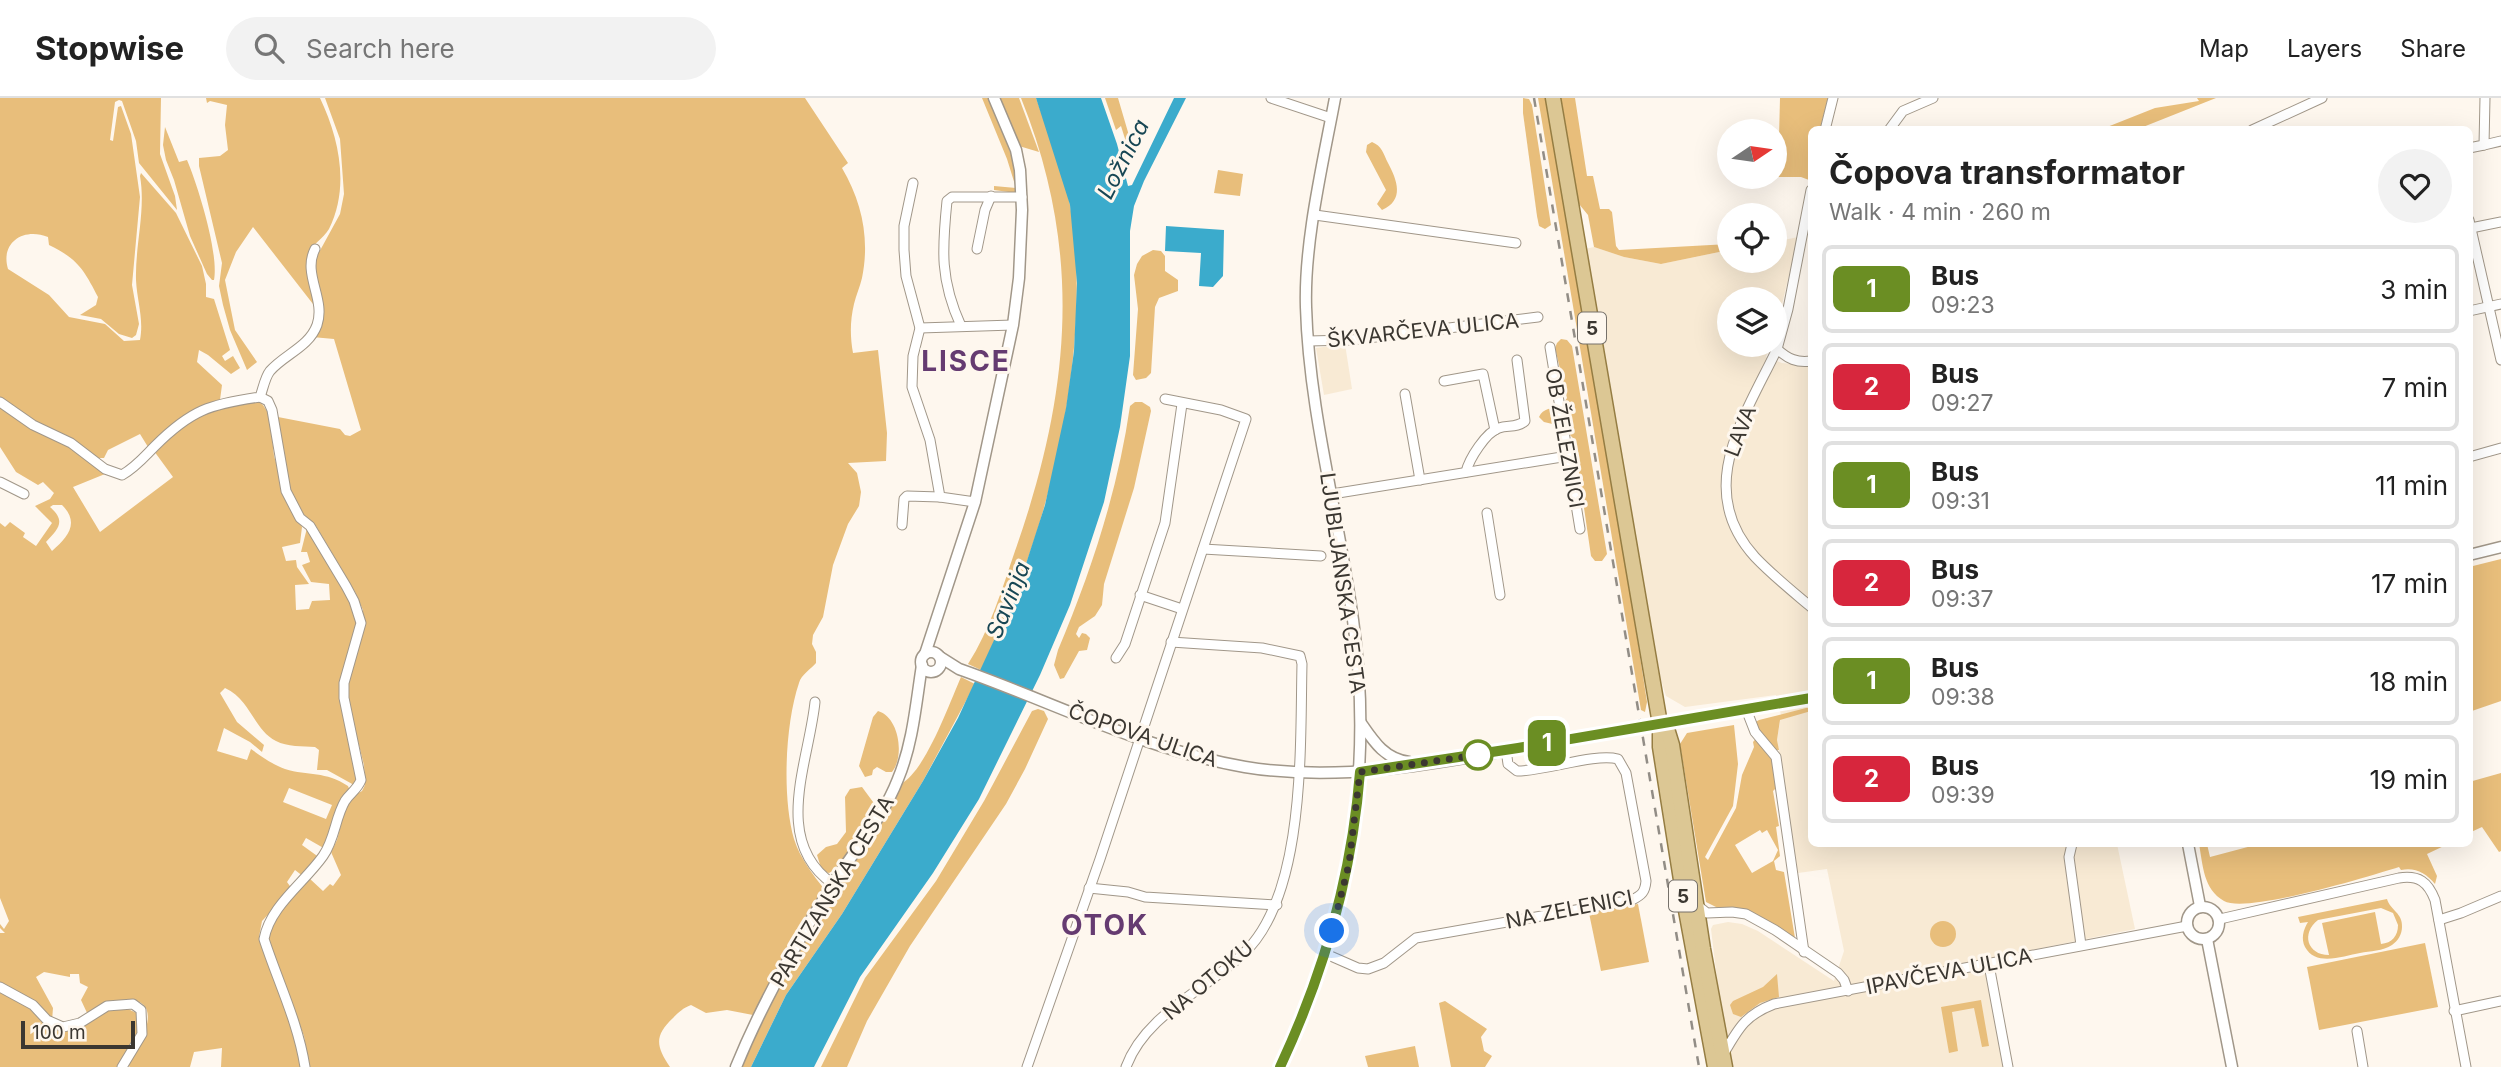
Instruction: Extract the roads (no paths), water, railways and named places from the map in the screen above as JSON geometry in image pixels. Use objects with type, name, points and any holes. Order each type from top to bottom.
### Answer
[{"type":"main road","name":"5","points":[[1553,98],[1660,724],[1660,747],[1685,905],[1721,1063]]},
{"type":"main road","name":"5","points":[[1660,724],[1668,732],[1672,745],[1721,1063]]},
{"type":"street","points":[[932,661],[932,635],[975,502],[1013,325],[1019,278],[1021,197],[1016,150],[994,98]]},
{"type":"street","points":[[1270,98],[1331,118]]},
{"type":"street","name":"LJUBLJANSKA CESTA","points":[[1280,1067],[1313,992],[1326,954],[1349,864],[1360,772],[1359,671],[1353,620],[1308,341],[1307,276],[1335,98]]},
{"type":"street","points":[[1826,126],[1833,98]]},
{"type":"street","points":[[1892,126],[1903,111],[1933,98]]},
{"type":"street","points":[[2261,126],[2322,98]]},
{"type":"street","points":[[2484,145],[2485,98]]},
{"type":"street","points":[[2473,147],[2501,141]]},
{"type":"street","points":[[913,183],[905,226],[904,250],[906,276],[920,328],[912,356],[912,387],[930,440],[940,497]]},
{"type":"street","points":[[977,249],[985,210],[991,196]]},
{"type":"street","points":[[961,326],[951,304],[942,262],[947,201],[952,197],[1021,197]]},
{"type":"street","name":"LAVA","points":[[1787,313],[1808,206]]},
{"type":"street","points":[[1315,215],[1517,243]]},
{"type":"street","points":[[2473,224],[2501,222]]},
{"type":"street","points":[[2473,236],[2501,360]]},
{"type":"street","points":[[260,397],[268,373],[300,347],[316,327],[319,315],[309,267],[314,250]]},
{"type":"street","points":[[2473,310],[2501,304]]},
{"type":"street","name":"ŠKVARČEVA ULICA","points":[[1308,341],[1351,340],[1538,317]]},
{"type":"street","points":[[920,328],[1013,325]]},
{"type":"street","name":"OB ŽELEZNICI","points":[[1550,347],[1580,529]]},
{"type":"street","name":"LAVA","points":[[1773,357],[1734,436],[1726,481],[1729,512],[1734,526],[1754,556],[1808,604]]},
{"type":"street","points":[[1787,357],[1808,361]]},
{"type":"street","points":[[1466,472],[1470,461],[1494,430],[1520,425],[1525,421],[1517,360]]},
{"type":"street","points":[[1444,381],[1483,374],[1494,430]]},
{"type":"street","points":[[1405,394],[1420,480]]},
{"type":"street","points":[[0,402],[33,425],[71,443],[105,469],[122,475],[136,467],[184,420],[211,405],[260,397],[268,401],[272,410],[286,491],[300,518],[310,526],[346,586],[361,623],[344,683],[344,698],[361,780],[358,789],[346,798],[335,833],[324,855],[273,915],[266,927],[264,939],[293,1017],[305,1067]]},
{"type":"street","points":[[1027,1067],[1246,419],[1221,410],[1165,399]]},
{"type":"street","points":[[1116,658],[1125,644],[1167,515],[1182,404]]},
{"type":"street","points":[[2473,456],[2501,448]]},
{"type":"street","points":[[1332,494],[1567,456]]},
{"type":"street","points":[[0,482],[24,494]]},
{"type":"street","points":[[902,525],[904,499],[907,496],[975,502]]},
{"type":"street","points":[[1488,513],[1500,595]]},
{"type":"street","points":[[2473,554],[2501,547]]},
{"type":"street","points":[[1203,549],[1321,556]]},
{"type":"street","points":[[1140,595],[1182,609]]},
{"type":"street","name":"NA OTOKU","points":[[1126,1067],[1133,1050],[1153,1025],[1245,953],[1262,934],[1277,905],[1283,883],[1300,777],[1303,664],[1300,656],[1262,648],[1171,642]]},
{"type":"street","name":"ČOPOVA ULICA","points":[[932,661],[1215,762],[1300,777],[1419,764],[1808,698]]},
{"type":"street","name":"PARTIZANSKA CESTA","points":[[736,1067],[793,947],[881,813],[898,780],[910,742],[918,689],[932,661]]},
{"type":"street","points":[[815,702],[797,802],[798,819],[810,862],[821,876],[833,884]]},
{"type":"street","points":[[1746,709],[1755,732],[1776,757],[1801,949]]},
{"type":"street","points":[[1361,723],[1379,748],[1402,761],[1419,764]]},
{"type":"street","name":"NA ZELENICI","points":[[1326,954],[1358,968],[1368,969],[1384,963],[1416,938],[1632,900],[1645,891],[1646,881],[1626,773],[1618,760],[1602,758],[1517,771],[1508,764],[1506,750]]},
{"type":"street","points":[[2071,847],[2069,857],[2081,944]]},
{"type":"street","points":[[2189,847],[2200,906]]},
{"type":"street","points":[[2220,919],[2411,876],[2422,880],[2430,888],[2439,920],[2466,1067]]},
{"type":"street","points":[[1089,888],[1128,892],[1145,897],[1277,905]]},
{"type":"street","points":[[2439,920],[2501,896]]},
{"type":"street","name":"IPAVČEVA ULICA","points":[[1697,905],[1707,913],[1745,914],[1775,930],[1838,973],[1848,991],[1989,965],[2081,944],[2187,926]]},
{"type":"street","points":[[2200,906],[2214,910],[2220,919],[2218,930],[2207,939],[2196,938],[2187,926],[2188,916],[2200,906]]},
{"type":"street","points":[[2207,939],[2232,1067]]},
{"type":"street","points":[[1989,965],[2008,1067]]},
{"type":"street","points":[[0,987],[33,1005],[47,1020],[63,1027],[80,1023],[107,1006],[133,1004],[141,1010],[142,1034],[122,1067]]},
{"type":"street","points":[[1721,1063],[1739,1027],[1758,1010],[1774,1004],[1848,991]]},
{"type":"street","points":[[2454,1011],[2501,1001]]},
{"type":"street","points":[[2357,1031],[2363,1067]]},
{"type":"water","points":[[1036,98],[1101,98],[1128,186],[1132,185],[1174,98],[1186,98],[1134,206],[1130,231],[1130,356],[1120,427],[1104,502],[1070,605],[1040,675],[979,799],[933,873],[860,977],[814,1067],[751,1067],[786,995],[842,914],[958,718],[1007,612],[1045,505],[1066,408],[1074,351],[1077,283],[1070,205]]},
{"type":"water","points":[[1166,226],[1224,230],[1223,276],[1213,287],[1199,286],[1201,253],[1165,251]]},
{"type":"railway","points":[[1534,98],[1699,1067]]},
{"type":"district","name":"LISCE","points":[[966,361]]},
{"type":"district","name":"OTOK","points":[[1105,925]]},
{"type":"water label","name":"Ložnica","points":[[1123,159]]},
{"type":"water label","name":"Savinja","points":[[1008,600]]}]
